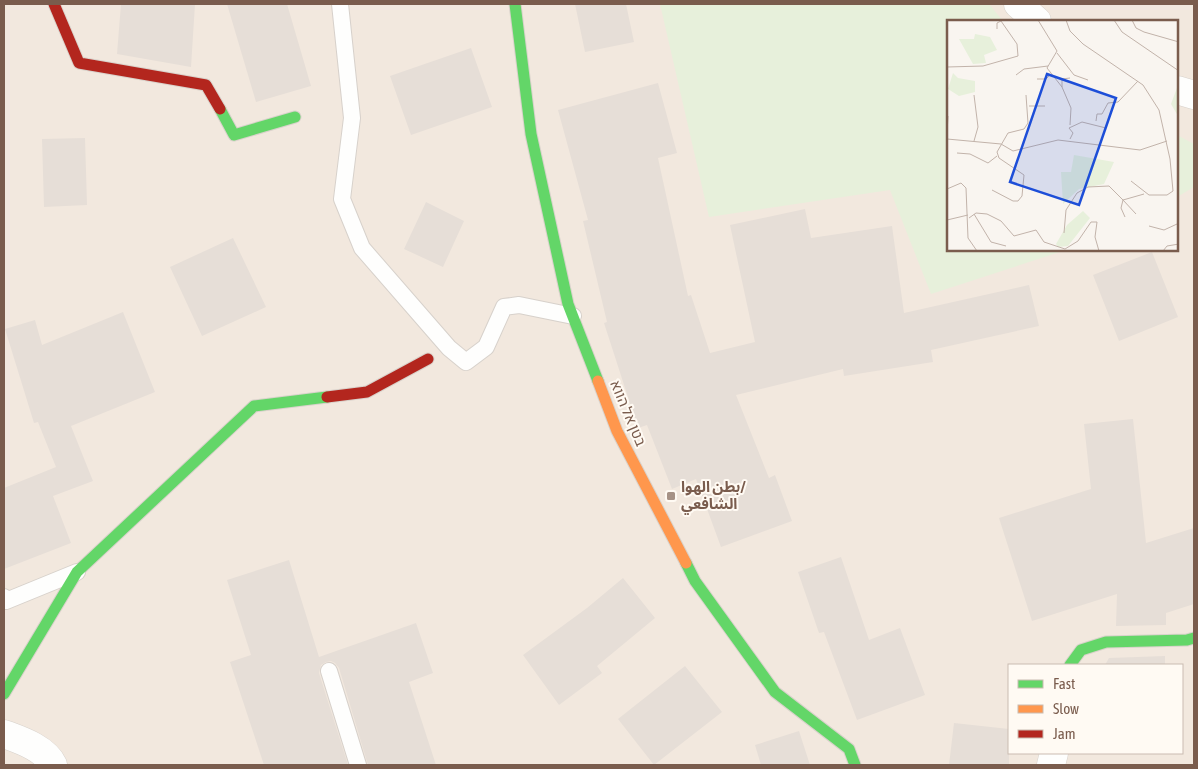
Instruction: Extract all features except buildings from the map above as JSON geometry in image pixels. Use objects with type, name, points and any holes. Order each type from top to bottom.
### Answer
[{"type":"street","points":[[54,4],[79,63],[206,85],[234,135],[295,117]]},
{"type":"street","name":"בטן אל הווא","points":[[515,4],[531,134],[568,304],[617,431],[695,581],[775,692],[849,750],[854,765]]},
{"type":"street","points":[[1018,4],[1036,20]]},
{"type":"street","points":[[1178,90],[1194,95]]},
{"type":"street","points":[[4,694],[76,572],[254,406],[367,392],[428,359]]},
{"type":"street","points":[[1071,664],[1081,650],[1106,642],[1186,640],[1194,638]]},
{"type":"street","points":[[4,734],[29,743],[51,761],[53,765]]},
{"type":"lane","points":[[340,4],[352,118],[342,199],[362,248],[449,348],[466,362],[486,347],[504,307],[519,305],[573,316]]},
{"type":"lane","points":[[4,597],[6,601],[76,572]]},
{"type":"lane","points":[[329,671],[358,765]]},
{"type":"shaded area","points":[[4,4],[1194,4],[1194,765],[4,765]]},
{"type":"green space","points":[[660,4],[989,4],[1002,20],[947,20],[947,251],[1063,251],[931,294],[890,190],[709,217]]},
{"type":"green space","points":[[1178,136],[1194,144],[1194,187],[1178,196]]},
{"type":"traffic: fast","points":[[515,4],[531,134],[568,304],[598,381]]},
{"type":"traffic: fast","points":[[220,109],[234,135],[295,117]]},
{"type":"traffic: fast","points":[[4,694],[77,572],[254,406],[327,397]]},
{"type":"traffic: fast","points":[[686,563],[695,581],[775,692],[849,749],[855,765]]},
{"type":"traffic: fast","points":[[1071,664],[1081,650],[1106,642],[1187,640],[1194,638]]},
{"type":"traffic: slow","points":[[598,381],[617,431],[686,563]]},
{"type":"traffic: jam","points":[[54,4],[79,63],[206,85],[220,109]]},
{"type":"traffic: jam","points":[[327,397],[367,392],[428,359]]},
{"type":"place","name":"بطن الهوا/ الشافعي","points":[[671,496]]}]
